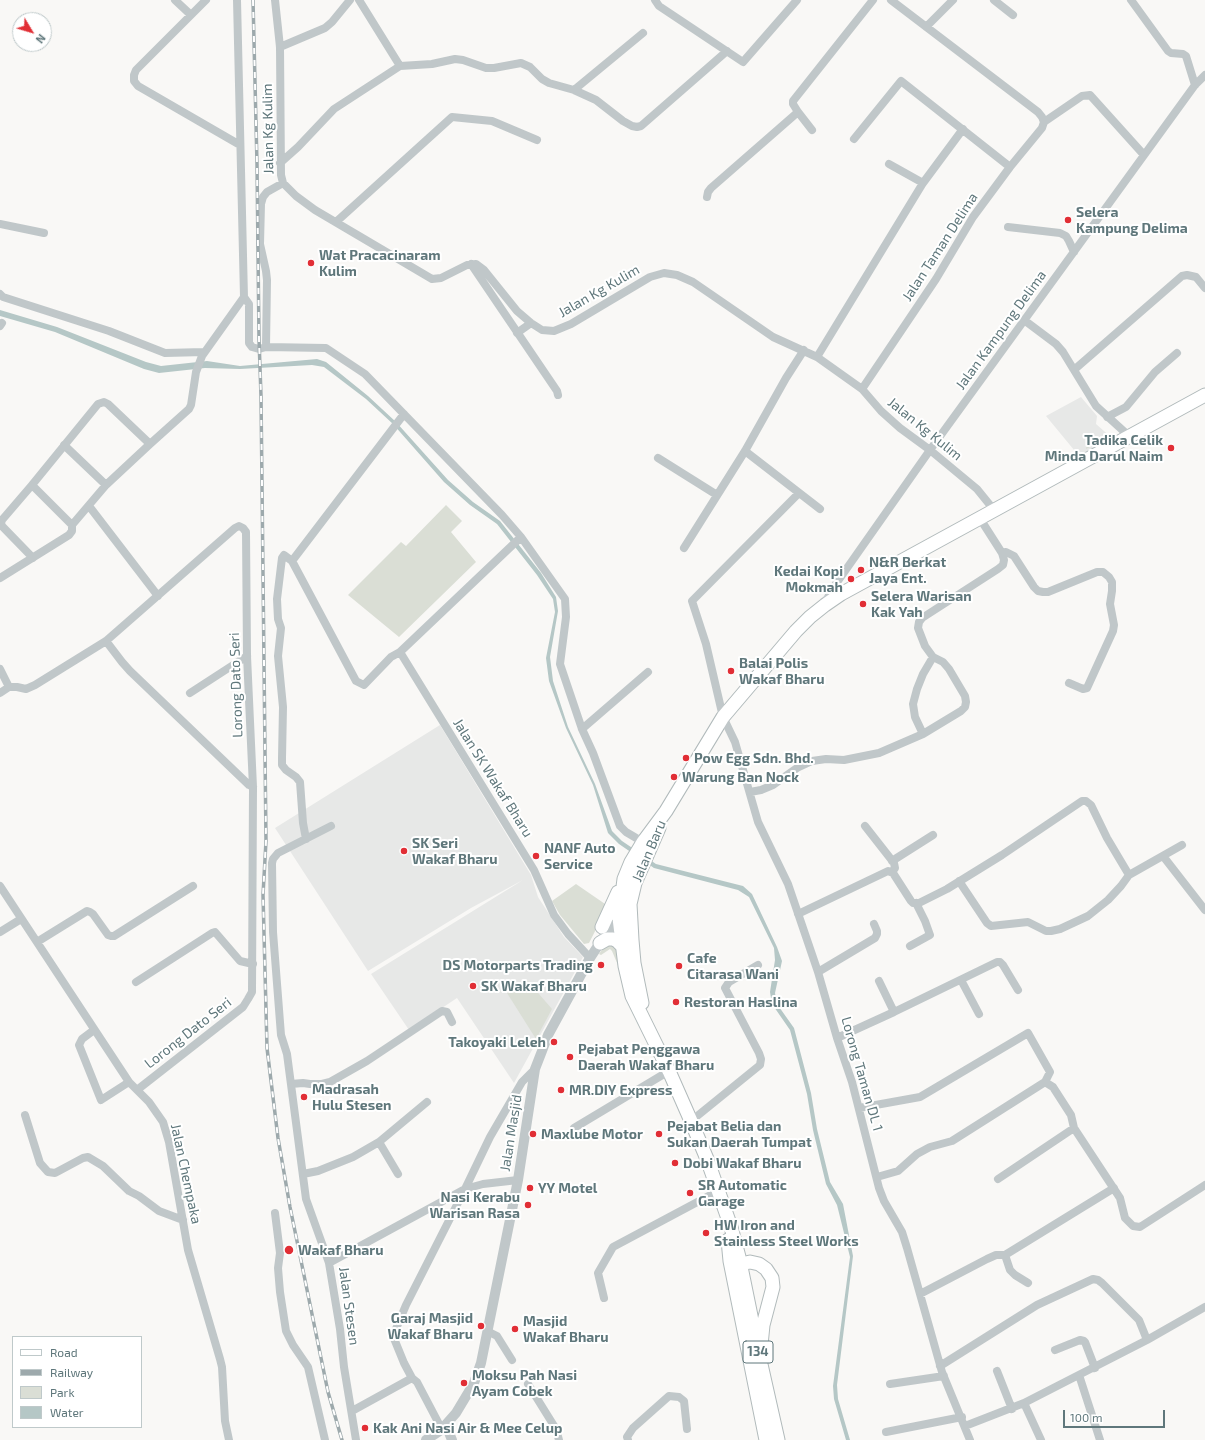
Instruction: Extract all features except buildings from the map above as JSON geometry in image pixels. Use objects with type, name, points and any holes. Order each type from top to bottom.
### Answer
[{"type":"main road","points":[[666,811],[723,717],[796,631],[810,616],[825,604],[979,517],[1205,395]]},
{"type":"main road","name":"Jalan Baru","points":[[666,811],[642,842],[631,862],[624,879],[620,921],[634,963],[641,994],[644,1019],[691,1121],[718,1190],[731,1227],[737,1269]]},
{"type":"main road","name":"Jalan Baru","points":[[627,943],[630,904],[635,883],[666,811]]},
{"type":"main road","points":[[602,927],[624,879]]},
{"type":"main road","points":[[620,921],[630,904]]},
{"type":"main road","points":[[600,943],[607,939],[613,939],[627,943]]},
{"type":"main road","points":[[737,1269],[750,1262],[759,1264],[766,1269],[772,1278],[773,1287],[763,1325],[760,1360]]},
{"type":"main road","name":"134","points":[[737,1269],[778,1440]]},
{"type":"main road","name":"134","points":[[737,1269],[766,1440]]},
{"type":"street","points":[[175,0],[191,15]]},
{"type":"street","points":[[206,0],[136,70],[134,81],[138,86],[240,146]]},
{"type":"street","points":[[237,0],[244,297],[249,304],[249,343],[252,347],[259,349],[266,347],[326,348],[365,374],[502,515],[565,599],[566,617],[560,664],[582,729],[620,826],[626,832],[642,842]]},
{"type":"street","name":"Jalan Kg Kulim","points":[[275,0],[280,47],[280,163],[282,183],[315,210],[432,279],[441,278],[457,269],[471,264],[476,264],[484,270],[517,311],[542,330],[554,331],[571,324],[650,277],[670,273],[694,282],[773,336],[817,357],[862,389],[881,411],[895,424],[930,450],[977,489],[994,510]]},
{"type":"street","points":[[280,47],[325,28],[332,22],[350,0]]},
{"type":"street","points":[[359,0],[400,66]]},
{"type":"street","points":[[656,0],[659,6],[743,62],[797,0]]},
{"type":"street","points":[[812,130],[798,112],[793,104],[793,101],[873,0]]},
{"type":"street","points":[[891,0],[1038,112],[1044,122],[1082,96],[1090,95],[1144,155]]},
{"type":"street","points":[[926,27],[953,0]]},
{"type":"street","points":[[994,0],[1013,15]]},
{"type":"street","points":[[1131,0],[1168,51],[1186,56],[1195,85]]},
{"type":"street","points":[[574,90],[643,33]]},
{"type":"street","points":[[280,163],[298,147],[334,109],[400,66],[432,64],[455,59],[486,68],[521,63],[530,67],[542,79],[549,83],[574,90],[596,100],[623,121],[637,127],[642,126],[727,52]]},
{"type":"street","name":"Jalan Kampung Delima","points":[[825,604],[833,588],[930,450],[1195,85],[1205,74]]},
{"type":"street","points":[[854,139],[901,81],[1010,167]]},
{"type":"street","points":[[708,197],[708,192],[711,188],[798,112]]},
{"type":"street","points":[[336,222],[452,117],[492,121],[537,140]]},
{"type":"street","name":"Jalan Taman Delima","points":[[862,389],[936,279],[973,217],[1010,167],[1042,128],[1044,122]]},
{"type":"street","points":[[817,357],[923,183],[963,129]]},
{"type":"street","points":[[889,164],[923,183]]},
{"type":"street","points":[[266,347],[267,280],[260,244],[261,204],[263,197],[267,192],[282,183]]},
{"type":"street","points":[[0,224],[44,233]]},
{"type":"street","points":[[1008,227],[1060,233],[1066,236],[1074,252]]},
{"type":"street","points":[[471,264],[557,391],[558,395]]},
{"type":"street","points":[[1075,369],[1182,276],[1187,275],[1196,277],[1205,288]]},
{"type":"street","points":[[0,294],[108,331],[165,353],[203,354]]},
{"type":"street","points":[[0,578],[69,535],[72,531],[72,525],[106,485],[189,409],[191,405],[196,372],[203,354],[244,297]]},
{"type":"street","points":[[1024,320],[1056,344],[1075,369],[1096,406],[1129,436]]},
{"type":"street","points":[[517,333],[531,323]]},
{"type":"street","points":[[684,548],[745,451],[786,378],[804,350]]},
{"type":"street","points":[[1107,417],[1126,407],[1155,372],[1178,353]]},
{"type":"street","points":[[33,558],[2,526],[2,520],[98,404],[104,402],[150,444]]},
{"type":"street","points":[[292,561],[404,414]]},
{"type":"street","points":[[64,445],[106,485]]},
{"type":"street","points":[[745,451],[820,509]]},
{"type":"street","points":[[658,458],[717,495]]},
{"type":"street","points":[[32,485],[72,525]]},
{"type":"street","name":"Lorong Taman DL 1","points":[[799,493],[692,601],[706,644],[723,717],[734,742],[758,822],[788,884],[818,972],[837,1038],[852,1082],[876,1177],[884,1201],[902,1232],[940,1366],[962,1417],[970,1440]]},
{"type":"street","points":[[88,506],[158,596]]},
{"type":"street","points":[[750,792],[761,790],[773,785],[797,768],[812,761],[826,759],[844,760],[879,753],[923,734],[961,711],[965,707],[965,696],[949,669],[943,662],[933,657],[925,646],[918,628],[919,622],[922,618],[1002,565],[1004,560],[1002,553],[979,517]]},
{"type":"street","name":"Lorong Dato Seri","points":[[9,687],[26,688],[35,685],[106,641],[235,528],[239,526],[246,532],[247,656],[253,787],[252,992],[243,1007],[137,1090]]},
{"type":"street","points":[[306,839],[303,823],[300,782],[282,765],[283,707],[278,656],[280,628],[277,599],[282,558],[284,555],[292,561],[356,681],[364,685],[391,657],[400,652],[519,539]]},
{"type":"street","points":[[1002,553],[1006,552],[1014,556],[1038,591],[1048,592],[1097,572],[1103,572],[1112,582],[1110,604],[1114,625],[1113,631],[1087,688],[1083,689],[1070,683]]},
{"type":"street","points":[[106,641],[130,671],[249,785],[253,787]]},
{"type":"street","name":"Jalan SK Wakaf Bharu","points":[[400,652],[534,870],[554,915],[568,934],[590,958]]},
{"type":"street","points":[[190,693],[247,656]]},
{"type":"street","points":[[923,734],[915,717],[913,704],[919,684],[933,657]]},
{"type":"street","points":[[0,669],[9,687],[0,693]]},
{"type":"street","points":[[582,729],[648,672]]},
{"type":"street","points":[[916,903],[946,889],[1002,855],[1082,801],[1086,801],[1091,805],[1107,838],[1129,875]]},
{"type":"street","points":[[329,1263],[306,1200],[286,1050],[281,1035],[273,932],[272,863],[278,853],[331,826]]},
{"type":"street","points":[[865,826],[894,863],[895,868],[892,872]]},
{"type":"street","points":[[892,861],[933,836]]},
{"type":"street","points":[[959,881],[987,923],[991,926],[1028,922],[1046,931],[1051,931],[1060,929],[1088,916],[1120,886],[1129,875],[1182,845]]},
{"type":"street","points":[[1162,856],[1205,910]]},
{"type":"street","points":[[798,914],[885,871],[892,872],[911,901],[916,903],[930,935],[910,946]]},
{"type":"street","name":"Jalan Chempaka","points":[[0,886],[129,1082],[157,1112],[163,1122],[167,1132],[188,1250],[222,1367],[225,1420],[230,1440]]},
{"type":"street","points":[[37,942],[87,912],[93,914],[108,935],[114,936],[193,886]]},
{"type":"street","points":[[0,932],[21,919]]},
{"type":"street","points":[[602,927],[607,922],[620,921]]},
{"type":"street","name":"Jalan Masjid","points":[[426,1440],[443,1427],[459,1408],[474,1383],[481,1363],[518,1180],[536,1069],[548,1035],[590,958],[608,932],[620,921]]},
{"type":"street","points":[[818,972],[875,938],[877,934],[874,924]]},
{"type":"street","name":"Jalan Masjid","points":[[590,958],[595,940],[602,927]]},
{"type":"street","points":[[136,982],[215,932],[240,961],[253,964]]},
{"type":"street","points":[[837,1038],[996,962],[1000,962],[1018,990]]},
{"type":"street","points":[[691,1121],[760,1065],[761,1059],[759,1053],[725,988],[729,982],[758,965]]},
{"type":"street","points":[[961,980],[979,1014]]},
{"type":"street","points":[[879,981],[894,1012]]},
{"type":"street","points":[[291,1084],[322,1084],[330,1082],[367,1061],[442,1011],[447,1012],[452,1022]]},
{"type":"street","points":[[94,1030],[80,1041],[79,1045],[101,1100],[129,1082]]},
{"type":"street","points":[[859,1108],[920,1097],[1028,1033],[1050,1072],[1045,1082],[952,1141],[930,1147],[917,1154],[898,1171],[876,1177]]},
{"type":"street","points":[[452,1440],[438,1422],[418,1382],[412,1378],[404,1364],[393,1336],[406,1305],[490,1137],[524,1078],[536,1069]]},
{"type":"street","points":[[574,1128],[669,1071]]},
{"type":"street","points":[[1045,1082],[1053,1087],[1071,1115],[1074,1128],[1114,1188],[1122,1203],[1124,1218],[1133,1226],[1140,1227],[1205,1185]]},
{"type":"street","points":[[302,1174],[318,1171],[353,1157],[379,1142],[427,1102]]},
{"type":"street","points":[[25,1115],[40,1164],[48,1172],[55,1173],[83,1158],[88,1158],[103,1166],[129,1191],[139,1196],[159,1211],[183,1220]]},
{"type":"street","points":[[998,1179],[1074,1128]]},
{"type":"street","points":[[379,1142],[398,1174]]},
{"type":"street","name":"Jalan Stesen","points":[[356,1440],[329,1263],[465,1189],[483,1184],[518,1180]]},
{"type":"street","points":[[920,1294],[987,1259],[996,1255],[1005,1255],[1114,1188]]},
{"type":"street","points":[[604,1298],[598,1273],[613,1247],[718,1190]]},
{"type":"street","points":[[275,1213],[280,1256],[278,1268],[281,1301],[286,1331],[293,1345],[302,1356],[308,1367],[325,1440]]},
{"type":"street","points":[[1005,1255],[1010,1270],[1014,1275],[1028,1283]]},
{"type":"street","points":[[940,1366],[1037,1305],[1093,1279],[1102,1282],[1140,1320],[1147,1340]]},
{"type":"street","points":[[965,1426],[1012,1409],[1095,1368],[1205,1308]]},
{"type":"street","points":[[487,1331],[497,1336],[512,1360]]},
{"type":"street","points":[[1056,1350],[1080,1340],[1084,1341],[1095,1368]]},
{"type":"street","points":[[997,1371],[1012,1409]]},
{"type":"street","points":[[1079,1375],[1100,1440]]},
{"type":"street","points":[[890,1384],[944,1376]]},
{"type":"street","points":[[352,1411],[412,1378]]},
{"type":"street","points":[[528,1384],[556,1429],[559,1440]]},
{"type":"street","points":[[626,1439],[632,1428],[669,1396],[679,1397],[684,1401],[687,1428]]},
{"type":"street","points":[[1024,1403],[1041,1440]]},
{"type":"street","points":[[886,1432],[962,1417]]},
{"type":"street","points":[[443,1427],[445,1440]]},
{"type":"shaded area","points":[[1081,397],[1097,416],[1096,424],[1112,438],[1079,456],[1046,416]]},
{"type":"shaded area","name":"SK Seri Wakaf Bharu","points":[[440,725],[531,875],[538,897],[564,937],[583,957],[514,1083],[457,998],[409,1030],[371,974],[523,880],[471,908],[368,971],[275,828]]},
{"type":"green space","points":[[1092,438],[1100,442],[1086,449],[1087,441]]},
{"type":"green space","points":[[446,505],[462,521],[451,532],[476,562],[399,637],[348,595],[401,542],[406,546]]},
{"type":"green space","points":[[576,884],[608,906],[589,943],[584,944],[560,915],[552,901]]},
{"type":"green space","points":[[611,943],[618,948],[620,970],[610,949],[601,955],[599,954],[604,947]]},
{"type":"green space","points":[[526,979],[552,1009],[536,1039],[507,993]]},
{"type":"water","points":[[0,310],[57,327],[146,362],[161,366],[207,361],[240,366],[317,359],[326,362],[368,396],[396,422],[448,480],[473,502],[500,521],[541,573],[556,597],[558,611],[550,657],[553,681],[568,727],[595,784],[612,831],[622,841],[656,864],[743,886],[752,894],[782,961],[775,993],[777,1004],[794,1028],[811,1093],[817,1129],[830,1182],[843,1204],[853,1256],[837,1385],[838,1399],[850,1440],[846,1440],[834,1399],[833,1386],[850,1257],[837,1205],[826,1184],[813,1130],[807,1094],[790,1030],[772,1004],[770,992],[775,960],[774,948],[749,897],[738,890],[654,868],[619,844],[608,833],[593,785],[566,728],[549,681],[546,658],[555,612],[553,599],[537,575],[497,524],[470,505],[444,482],[393,424],[366,399],[324,367],[312,365],[240,369],[205,368],[159,373],[144,369],[55,332],[0,316]]},
{"type":"railway","points":[[253,0],[261,396],[266,841],[263,895],[267,1048],[278,1138],[290,1207],[328,1392],[342,1440]]},
{"type":"place","name":"Selera Kampung Delima","points":[[1068,220]]},
{"type":"place","name":"Wat Pracacinaram Kulim","points":[[311,263]]},
{"type":"place","name":"Tadika Celik Minda Darul Naim","points":[[1171,448]]},
{"type":"place","name":"N&R Berkat Jaya Ent.","points":[[861,570]]},
{"type":"place","name":"Kedai Kopi Mokmah","points":[[851,579]]},
{"type":"place","name":"Selera Warisan Kak Yah","points":[[863,604]]},
{"type":"place","name":"Balai Polis Wakaf Bharu","points":[[731,671]]},
{"type":"place","name":"Pow Egg Sdn. Bhd.","points":[[686,758]]},
{"type":"place","name":"Warung Ban Nock","points":[[674,777]]},
{"type":"place","name":"SK Seri Wakaf Bharu","points":[[404,851]]},
{"type":"place","name":"NANF Auto Service","points":[[536,856]]},
{"type":"place","name":"DS Motorparts Trading","points":[[601,965]]},
{"type":"place","name":"Cafe Citarasa Wani","points":[[679,966]]},
{"type":"place","name":"SK Wakaf Bharu","points":[[473,986]]},
{"type":"place","name":"Restoran Haslina","points":[[676,1002]]},
{"type":"place","name":"Takoyaki Leleh","points":[[554,1042]]},
{"type":"place","name":"Pejabat Penggawa Daerah Wakaf Bharu","points":[[570,1057]]},
{"type":"place","name":"MR.DIY Express","points":[[561,1090]]},
{"type":"place","name":"Madrasah Hulu Stesen","points":[[304,1097]]},
{"type":"place","name":"Maxlube Motor","points":[[533,1134]]},
{"type":"place","name":"Pejabat Belia dan Sukan Daerah Tumpat","points":[[659,1134]]},
{"type":"place","name":"Dobi Wakaf Bharu","points":[[675,1163]]},
{"type":"place","name":"YY Motel","points":[[530,1188]]},
{"type":"place","name":"SR Automatic Garage","points":[[690,1193]]},
{"type":"place","name":"Nasi Kerabu Warisan Rasa","points":[[528,1205]]},
{"type":"place","name":"HW Iron and Stainless Steel Works","points":[[706,1233]]},
{"type":"place","name":"Wakaf Bharu","points":[[289,1250]]},
{"type":"place","name":"Garaj Masjid Wakaf Bharu","points":[[481,1326]]},
{"type":"place","name":"Masjid Wakaf Bharu","points":[[515,1329]]},
{"type":"place","name":"Moksu Pah Nasi Ayam Cobek","points":[[464,1383]]},
{"type":"place","name":"Kak Ani Nasi Air & Mee Celup","points":[[365,1428]]}]
